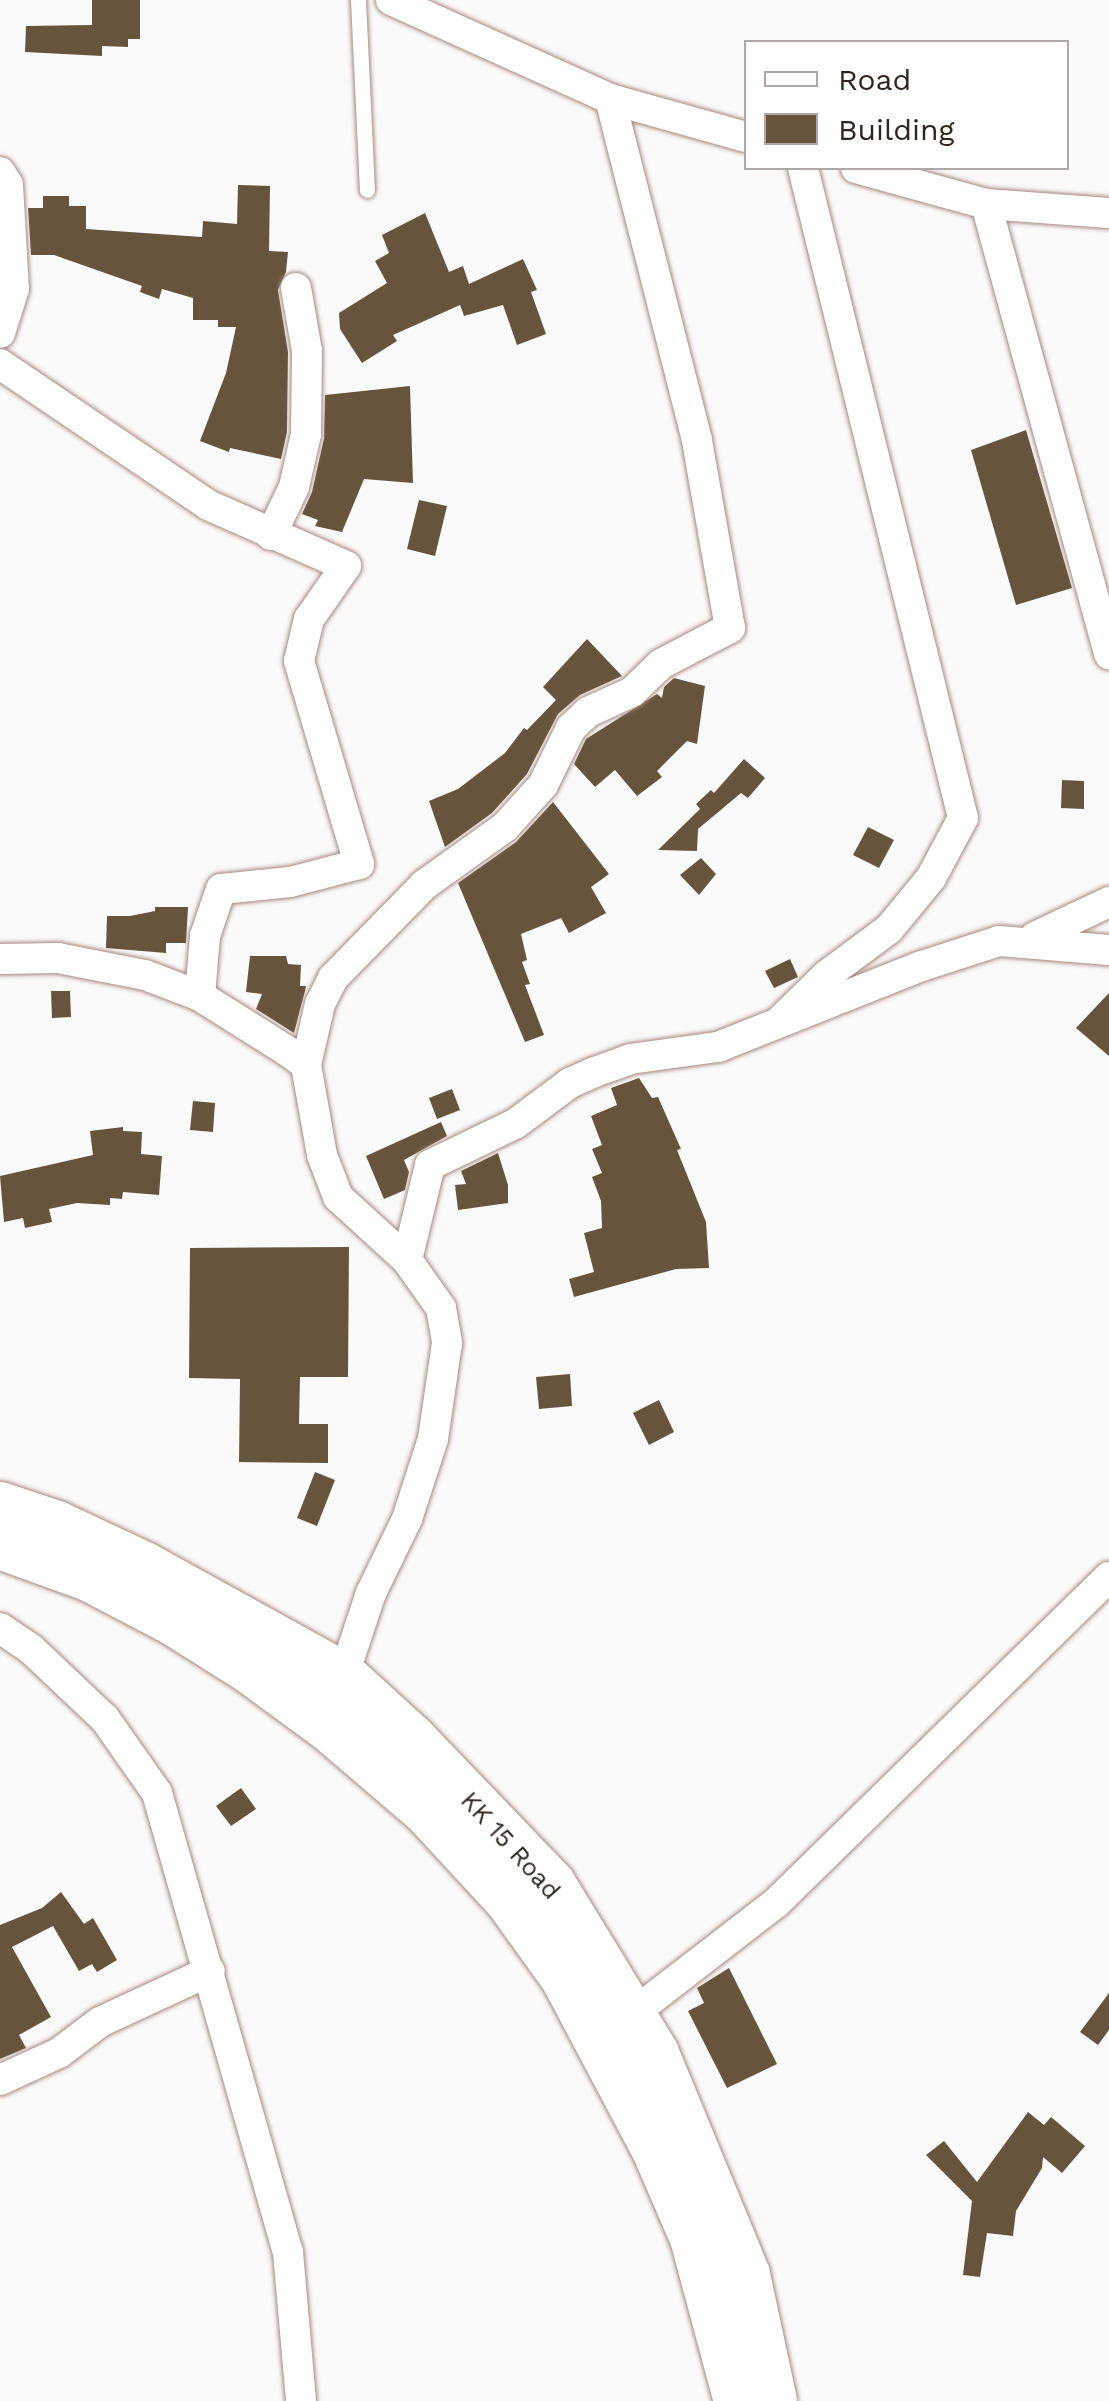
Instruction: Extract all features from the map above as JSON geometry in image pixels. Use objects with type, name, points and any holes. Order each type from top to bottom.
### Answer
[{"type":"highway","name":"KK 15 Road","points":[[0,1506],[57,1526],[144,1566],[343,1677],[411,1739],[552,1885],[654,2054],[745,2275],[772,2401]]},
{"type":"highway","name":"KK 15 Road","points":[[0,1544],[91,1578],[175,1620],[251,1669],[330,1727],[428,1810],[510,1900],[566,1978],[658,2152],[694,2238],[739,2401]]},
{"type":"street","points":[[390,0],[610,99],[744,135]]},
{"type":"street","points":[[343,1677],[371,1593],[423,1476],[447,1343],[441,1308],[406,1260],[351,1210],[328,1180],[306,1065],[320,1004],[333,978],[424,885],[505,827],[543,785],[580,720],[632,692],[661,664],[730,628],[697,440],[610,99]]},
{"type":"street","points":[[782,1019],[827,975],[889,929],[931,878],[963,818],[803,170]]},
{"type":"street","points":[[863,170],[986,204],[1109,213]]},
{"type":"street","points":[[0,172],[8,185],[14,289],[0,332]]},
{"type":"street","points":[[986,204],[1109,654]]},
{"type":"street","points":[[270,535],[294,487],[306,434],[307,351],[296,288]]},
{"type":"street","points":[[0,364],[208,505],[346,566],[308,619],[298,661],[359,864],[290,882],[221,889],[205,936],[200,996]]},
{"type":"street","points":[[1023,942],[1094,917],[1109,902]]},
{"type":"street","points":[[406,1260],[430,1165],[515,1124],[570,1084],[595,1072],[630,1059],[718,1047],[782,1019],[999,941],[1109,950]]},
{"type":"street","points":[[0,959],[14,956],[95,962],[200,996],[306,1065]]},
{"type":"street","points":[[631,2015],[776,1903],[1109,1577]]},
{"type":"street","points":[[0,1628],[31,1649],[105,1719],[157,1793],[288,2252],[301,2401]]},
{"type":"street","points":[[0,2080],[59,2053],[100,2022],[210,1971]]},
{"type":"lane","points":[[358,0],[367,190]]},
{"type":"building","points":[[92,0],[140,0],[140,39],[128,39],[128,47],[102,46],[102,56],[25,52],[26,26],[92,25]]},
{"type":"building","points":[[238,185],[270,186],[269,251],[288,252],[286,272],[278,290],[288,352],[287,432],[281,459],[230,448],[229,452],[200,441],[226,373],[236,327],[218,327],[218,320],[193,320],[193,298],[162,289],[159,299],[140,292],[142,286],[54,255],[31,255],[28,208],[43,208],[43,196],[69,196],[69,206],[86,206],[86,229],[202,237],[203,221],[237,224]]},
{"type":"building","points":[[425,213],[449,272],[463,266],[469,284],[523,259],[537,290],[531,292],[546,334],[517,345],[503,305],[464,316],[460,305],[393,335],[397,341],[362,363],[340,329],[339,313],[387,283],[375,261],[389,253],[382,235]]},
{"type":"building","points":[[410,386],[413,483],[364,479],[342,532],[315,526],[318,520],[302,514],[312,492],[324,438],[325,395]]},
{"type":"building","points":[[1026,430],[1072,588],[1016,605],[971,450]]},
{"type":"building","points":[[419,500],[447,506],[435,556],[407,549]]},
{"type":"building","points":[[587,639],[622,676],[580,695],[558,714],[527,774],[492,813],[445,847],[429,801],[458,789],[505,753],[524,728],[527,730],[556,700],[543,687]]},
{"type":"building","points":[[674,678],[705,686],[697,744],[687,741],[657,771],[662,777],[637,796],[615,770],[595,787],[574,764],[586,739],[657,694],[662,698],[664,687]]},
{"type":"building","points":[[744,759],[765,778],[748,798],[741,793],[698,829],[697,851],[658,850],[700,809],[696,804],[711,790],[714,793]]},
{"type":"building","points":[[1062,780],[1084,781],[1084,809],[1061,808]]},
{"type":"building","points":[[553,802],[609,874],[591,887],[606,913],[569,933],[561,918],[521,934],[527,960],[522,962],[530,984],[525,985],[544,1035],[525,1042],[458,883],[516,842]]},
{"type":"building","points":[[868,827],[894,840],[879,868],[853,855]]},
{"type":"building","points":[[701,858],[716,874],[699,895],[680,875]]},
{"type":"building","points":[[155,907],[188,907],[186,943],[166,943],[166,953],[106,948],[107,916],[130,916],[155,911]]},
{"type":"building","points":[[250,956],[286,956],[288,964],[301,965],[300,986],[306,986],[294,1033],[256,1009],[262,994],[246,992]]},
{"type":"building","points":[[790,959],[798,977],[774,988],[765,971]]},
{"type":"building","points":[[51,991],[70,991],[71,1017],[52,1018]]},
{"type":"building","points":[[1109,993],[1109,1056],[1076,1028]]},
{"type":"building","points":[[639,1078],[652,1098],[658,1097],[681,1149],[677,1150],[706,1222],[709,1268],[676,1269],[574,1297],[569,1279],[594,1272],[584,1233],[602,1228],[601,1201],[592,1177],[602,1173],[592,1149],[602,1145],[591,1116],[617,1105],[611,1088]]},
{"type":"building","points":[[452,1089],[460,1110],[437,1119],[429,1098]]},
{"type":"building","points":[[193,1101],[215,1103],[213,1132],[190,1130]]},
{"type":"building","points":[[441,1122],[447,1136],[404,1160],[409,1172],[405,1190],[384,1199],[366,1156]]},
{"type":"building","points":[[123,1127],[123,1131],[142,1132],[141,1154],[162,1156],[159,1195],[123,1192],[122,1199],[110,1198],[110,1205],[77,1203],[49,1209],[52,1222],[25,1228],[23,1218],[4,1222],[0,1176],[93,1155],[90,1131]]},
{"type":"building","points":[[498,1153],[508,1185],[508,1203],[458,1210],[455,1185],[466,1184],[461,1171]]},
{"type":"building","points":[[349,1247],[348,1377],[300,1377],[299,1424],[328,1424],[328,1463],[239,1462],[240,1379],[189,1378],[190,1248]]},
{"type":"building","points":[[570,1374],[572,1406],[539,1409],[536,1377]]},
{"type":"building","points":[[659,1400],[674,1432],[649,1445],[633,1413]]},
{"type":"building","points":[[315,1472],[335,1480],[317,1526],[297,1518]]},
{"type":"building","points":[[241,1788],[256,1809],[231,1826],[216,1806]]},
{"type":"building","points":[[61,1892],[84,1924],[93,1918],[117,1960],[97,1972],[92,1964],[79,1971],[53,1926],[12,1947],[51,2017],[19,2035],[26,2048],[0,2059],[0,1925],[42,1908]]},
{"type":"building","points":[[729,1968],[777,2064],[727,2088],[688,2011],[704,2003],[697,1988]]},
{"type":"building","points":[[1109,1993],[1109,2030],[1098,2045],[1080,2032]]},
{"type":"building","points":[[1028,2112],[1044,2125],[1051,2117],[1085,2146],[1062,2173],[1043,2157],[1042,2168],[1016,2211],[1013,2236],[987,2233],[980,2277],[963,2275],[972,2201],[926,2155],[944,2141],[977,2182]]}]
